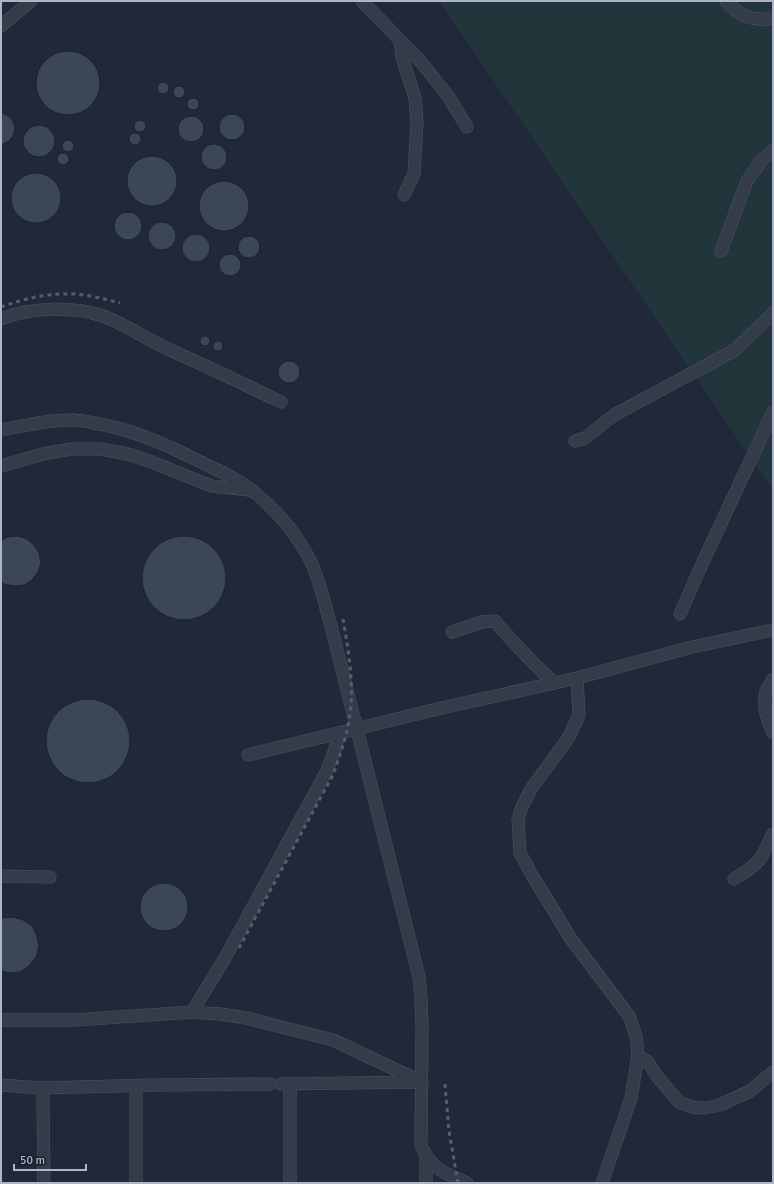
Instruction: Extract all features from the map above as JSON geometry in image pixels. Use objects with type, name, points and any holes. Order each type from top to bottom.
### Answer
[{"type":"street","points":[[1,26],[31,1]]},
{"type":"street","points":[[362,1],[422,63],[448,96],[467,127]]},
{"type":"street","points":[[726,1],[737,12],[749,18],[762,20],[773,18]]},
{"type":"street","points":[[400,40],[402,57],[415,98],[417,122],[414,174],[404,195]]},
{"type":"street","points":[[722,250],[747,181],[762,160],[773,150]]},
{"type":"street","points":[[1,319],[20,313],[63,309],[82,311],[103,316],[125,326],[155,343],[281,402]]},
{"type":"street","points":[[575,440],[585,438],[614,415],[735,350],[773,313]]},
{"type":"street","points":[[680,614],[773,412]]},
{"type":"street","points":[[1,430],[48,420],[77,420],[106,425],[135,433],[160,443],[226,475],[253,491],[287,524],[303,548],[316,574],[331,626],[394,881],[405,919],[418,977],[421,998],[421,1145],[426,1157],[437,1169],[467,1183]]},
{"type":"street","points":[[1,466],[43,454],[71,449],[100,449],[128,454],[152,462],[211,486],[253,491]]},
{"type":"street","points":[[452,632],[482,622],[495,620],[507,636],[529,660],[554,683]]},
{"type":"street","points":[[248,755],[577,678],[692,647],[773,630]]},
{"type":"street","points":[[577,678],[579,715],[569,737],[531,789],[521,809],[518,820],[520,853],[532,875],[571,939],[629,1016],[636,1036],[638,1056],[631,1098],[602,1183]]},
{"type":"street","points":[[773,679],[766,690],[765,707],[767,720],[773,733]]},
{"type":"street","points":[[192,1012],[229,951],[324,776],[336,748],[339,733]]},
{"type":"street","points":[[734,879],[746,872],[759,861],[773,834]]},
{"type":"street","points":[[1,876],[50,877]]},
{"type":"street","points":[[1,1020],[75,1020],[192,1012],[220,1014],[246,1018],[333,1040],[422,1082]]},
{"type":"street","points":[[638,1056],[647,1061],[657,1076],[679,1102],[692,1107],[705,1108],[720,1105],[750,1090],[773,1072]]},
{"type":"street","points":[[1,1086],[40,1088],[136,1085],[422,1082]]},
{"type":"street","points":[[280,1084],[290,1183]]},
{"type":"street","points":[[136,1085],[136,1183]]},
{"type":"street","points":[[40,1088],[43,1096],[44,1183]]},
{"type":"street","points":[[426,1157],[426,1183]]},
{"type":"green space","points":[[439,1],[773,1],[773,491]]},
{"type":"building","points":[[68,51],[86,57],[94,65],[100,83],[94,101],[86,109],[68,115],[50,109],[42,101],[36,83],[42,65],[50,57]]},
{"type":"building","points":[[161,82],[165,82],[169,88],[165,94],[161,94],[157,90],[157,86]]},
{"type":"building","points":[[177,86],[181,86],[185,92],[181,98],[177,98],[173,94],[173,90]]},
{"type":"building","points":[[191,98],[195,98],[199,104],[195,110],[191,110],[187,106],[187,102]]},
{"type":"building","points":[[1,113],[11,118],[15,130],[9,141],[1,145]]},
{"type":"building","points":[[232,114],[241,118],[245,127],[241,136],[232,140],[223,136],[219,127],[223,118]]},
{"type":"building","points":[[191,116],[200,120],[204,129],[200,138],[191,142],[182,138],[178,129],[182,120]]},
{"type":"building","points":[[138,120],[142,120],[146,126],[142,132],[138,132],[134,128],[134,124]]},
{"type":"building","points":[[36,125],[42,125],[52,132],[55,141],[54,147],[48,154],[42,157],[36,157],[26,150],[23,144],[23,138],[30,128]]},
{"type":"building","points":[[133,133],[137,133],[141,139],[137,145],[133,145],[129,141],[129,137]]},
{"type":"building","points":[[66,140],[70,140],[74,146],[70,152],[66,152],[62,148],[62,144]]},
{"type":"building","points":[[214,144],[223,148],[227,157],[223,166],[214,170],[205,166],[201,157],[205,148]]},
{"type":"building","points":[[61,153],[65,153],[69,159],[65,165],[61,165],[57,161],[57,157]]},
{"type":"building","points":[[152,156],[161,158],[172,167],[177,181],[175,190],[166,201],[152,206],[143,204],[132,195],[127,181],[129,172],[138,161]]},
{"type":"building","points":[[36,173],[45,175],[56,184],[61,198],[59,207],[50,218],[36,223],[27,221],[16,212],[11,198],[13,189],[22,178]]},
{"type":"building","points":[[224,181],[233,183],[244,192],[249,206],[247,215],[238,226],[224,231],[215,229],[204,220],[199,206],[201,197],[210,186]]},
{"type":"building","points":[[128,212],[138,216],[142,226],[138,236],[128,240],[118,236],[114,226],[118,216]]},
{"type":"building","points":[[162,222],[172,226],[176,236],[172,246],[162,250],[152,246],[148,236],[152,226]]},
{"type":"building","points":[[196,234],[206,238],[210,248],[206,258],[196,262],[186,258],[182,248],[186,238]]},
{"type":"building","points":[[249,236],[253,237],[259,243],[259,251],[253,257],[249,258],[245,257],[239,251],[238,247],[239,243],[245,237]]},
{"type":"building","points":[[230,254],[234,255],[240,261],[240,269],[234,275],[230,276],[226,275],[220,269],[219,265],[220,261],[226,255]]},
{"type":"building","points":[[203,336],[207,336],[209,337],[209,345],[203,346],[200,343],[200,339]]},
{"type":"building","points":[[216,341],[220,341],[222,342],[222,350],[216,351],[213,348],[213,344]]},
{"type":"building","points":[[289,361],[293,362],[299,368],[299,376],[293,382],[289,383],[285,382],[279,376],[278,372],[279,368],[285,362]]},
{"type":"building","points":[[17,536],[27,539],[34,545],[39,553],[41,563],[38,572],[32,580],[24,585],[14,586],[4,584],[1,581],[1,541],[7,537]]},
{"type":"building","points":[[184,536],[192,537],[207,543],[219,555],[225,570],[225,586],[219,601],[207,613],[192,619],[184,620],[176,619],[161,613],[149,601],[143,586],[142,578],[143,570],[149,555],[161,543],[176,537]]},
{"type":"building","points":[[88,699],[104,702],[118,711],[127,725],[130,741],[127,757],[118,771],[104,780],[88,783],[72,780],[58,771],[49,757],[46,741],[49,725],[58,711],[72,702]]},
{"type":"building","points":[[164,883],[173,885],[181,890],[186,898],[188,907],[186,916],[181,924],[173,929],[164,931],[155,929],[147,924],[142,916],[140,907],[142,898],[147,890],[155,885]]},
{"type":"building","points":[[12,917],[23,920],[32,926],[37,936],[39,947],[36,957],[29,966],[20,972],[9,973],[1,971],[1,918]]},
{"type":"railway","points":[[1,307],[18,301],[53,294],[77,294],[120,303]]},
{"type":"railway","points":[[239,948],[333,775],[342,749],[347,732],[351,706],[350,662],[343,619]]},
{"type":"railway","points":[[445,1084],[449,1131],[458,1183]]}]
